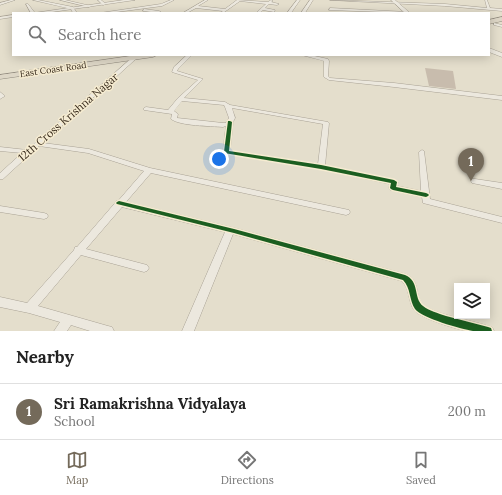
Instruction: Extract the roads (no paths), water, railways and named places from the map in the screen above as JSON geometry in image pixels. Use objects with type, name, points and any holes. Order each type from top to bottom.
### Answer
[{"type":"highway","points":[[491,24],[502,19]]},
{"type":"highway","points":[[491,24],[502,22]]},
{"type":"highway","name":"East Coast Road","points":[[0,72],[132,56]]},
{"type":"highway","name":"East Coast Road","points":[[0,76],[132,56]]},
{"type":"street","points":[[0,4],[14,0]]},
{"type":"street","points":[[34,0],[72,8],[74,12]]},
{"type":"street","points":[[61,0],[89,6]]},
{"type":"street","points":[[99,0],[104,4]]},
{"type":"street","points":[[47,12],[133,0]]},
{"type":"street","points":[[110,12],[162,5],[173,0]]},
{"type":"street","points":[[187,12],[207,0]]},
{"type":"street","points":[[223,12],[239,0],[277,4]]},
{"type":"street","points":[[259,12],[273,0]]},
{"type":"street","points":[[290,12],[299,0]]},
{"type":"street","points":[[304,12],[312,0]]},
{"type":"street","points":[[328,12],[332,0],[370,2],[395,1],[502,10]]},
{"type":"street","points":[[420,0],[423,4]]},
{"type":"street","points":[[441,0],[445,5]]},
{"type":"street","points":[[462,0],[464,7]]},
{"type":"street","points":[[486,0],[489,9]]},
{"type":"street","points":[[395,1],[407,12]]},
{"type":"street","points":[[330,9],[370,12],[370,2]]},
{"type":"street","points":[[27,5],[33,12]]},
{"type":"street","points":[[97,5],[102,12]]},
{"type":"street","points":[[195,7],[226,10]]},
{"type":"street","points":[[132,9],[159,12]]},
{"type":"street","points":[[262,10],[274,10]]},
{"type":"street","points":[[0,18],[12,16]]},
{"type":"street","points":[[491,24],[502,26]]},
{"type":"street","points":[[490,50],[502,55]]},
{"type":"street","name":"12th Cross Krishna Nagar","points":[[0,177],[132,56]]},
{"type":"street","points":[[170,112],[180,99],[201,79],[174,72],[176,68],[189,56]]},
{"type":"street","points":[[308,56],[326,60],[326,77],[329,79],[502,98]]},
{"type":"street","points":[[180,99],[215,102],[228,106],[326,123],[321,167]]},
{"type":"street","points":[[228,106],[232,118],[230,122],[226,152],[321,167],[394,182],[393,188],[426,195]]},
{"type":"street","points":[[146,110],[170,112],[175,114],[174,119],[180,121],[223,125],[230,122]]},
{"type":"street","points":[[37,144],[89,151],[149,170],[346,212]]},
{"type":"street","points":[[0,149],[27,152]]},
{"type":"street","points":[[422,152],[426,201],[502,220]]},
{"type":"street","points":[[29,308],[149,170]]},
{"type":"street","points":[[474,181],[502,186]]},
{"type":"street","points":[[119,203],[230,230],[405,278],[410,281],[413,288],[415,302],[425,312],[488,331]]},
{"type":"street","points":[[0,209],[44,216]]},
{"type":"street","points":[[188,331],[230,230]]},
{"type":"street","points":[[78,250],[144,268]]},
{"type":"street","points":[[0,302],[29,308],[108,331]]},
{"type":"street","points":[[60,331],[69,319]]},
{"type":"place","name":"Sri Ramakrishna Vidyalaya","points":[[471,181]]}]
